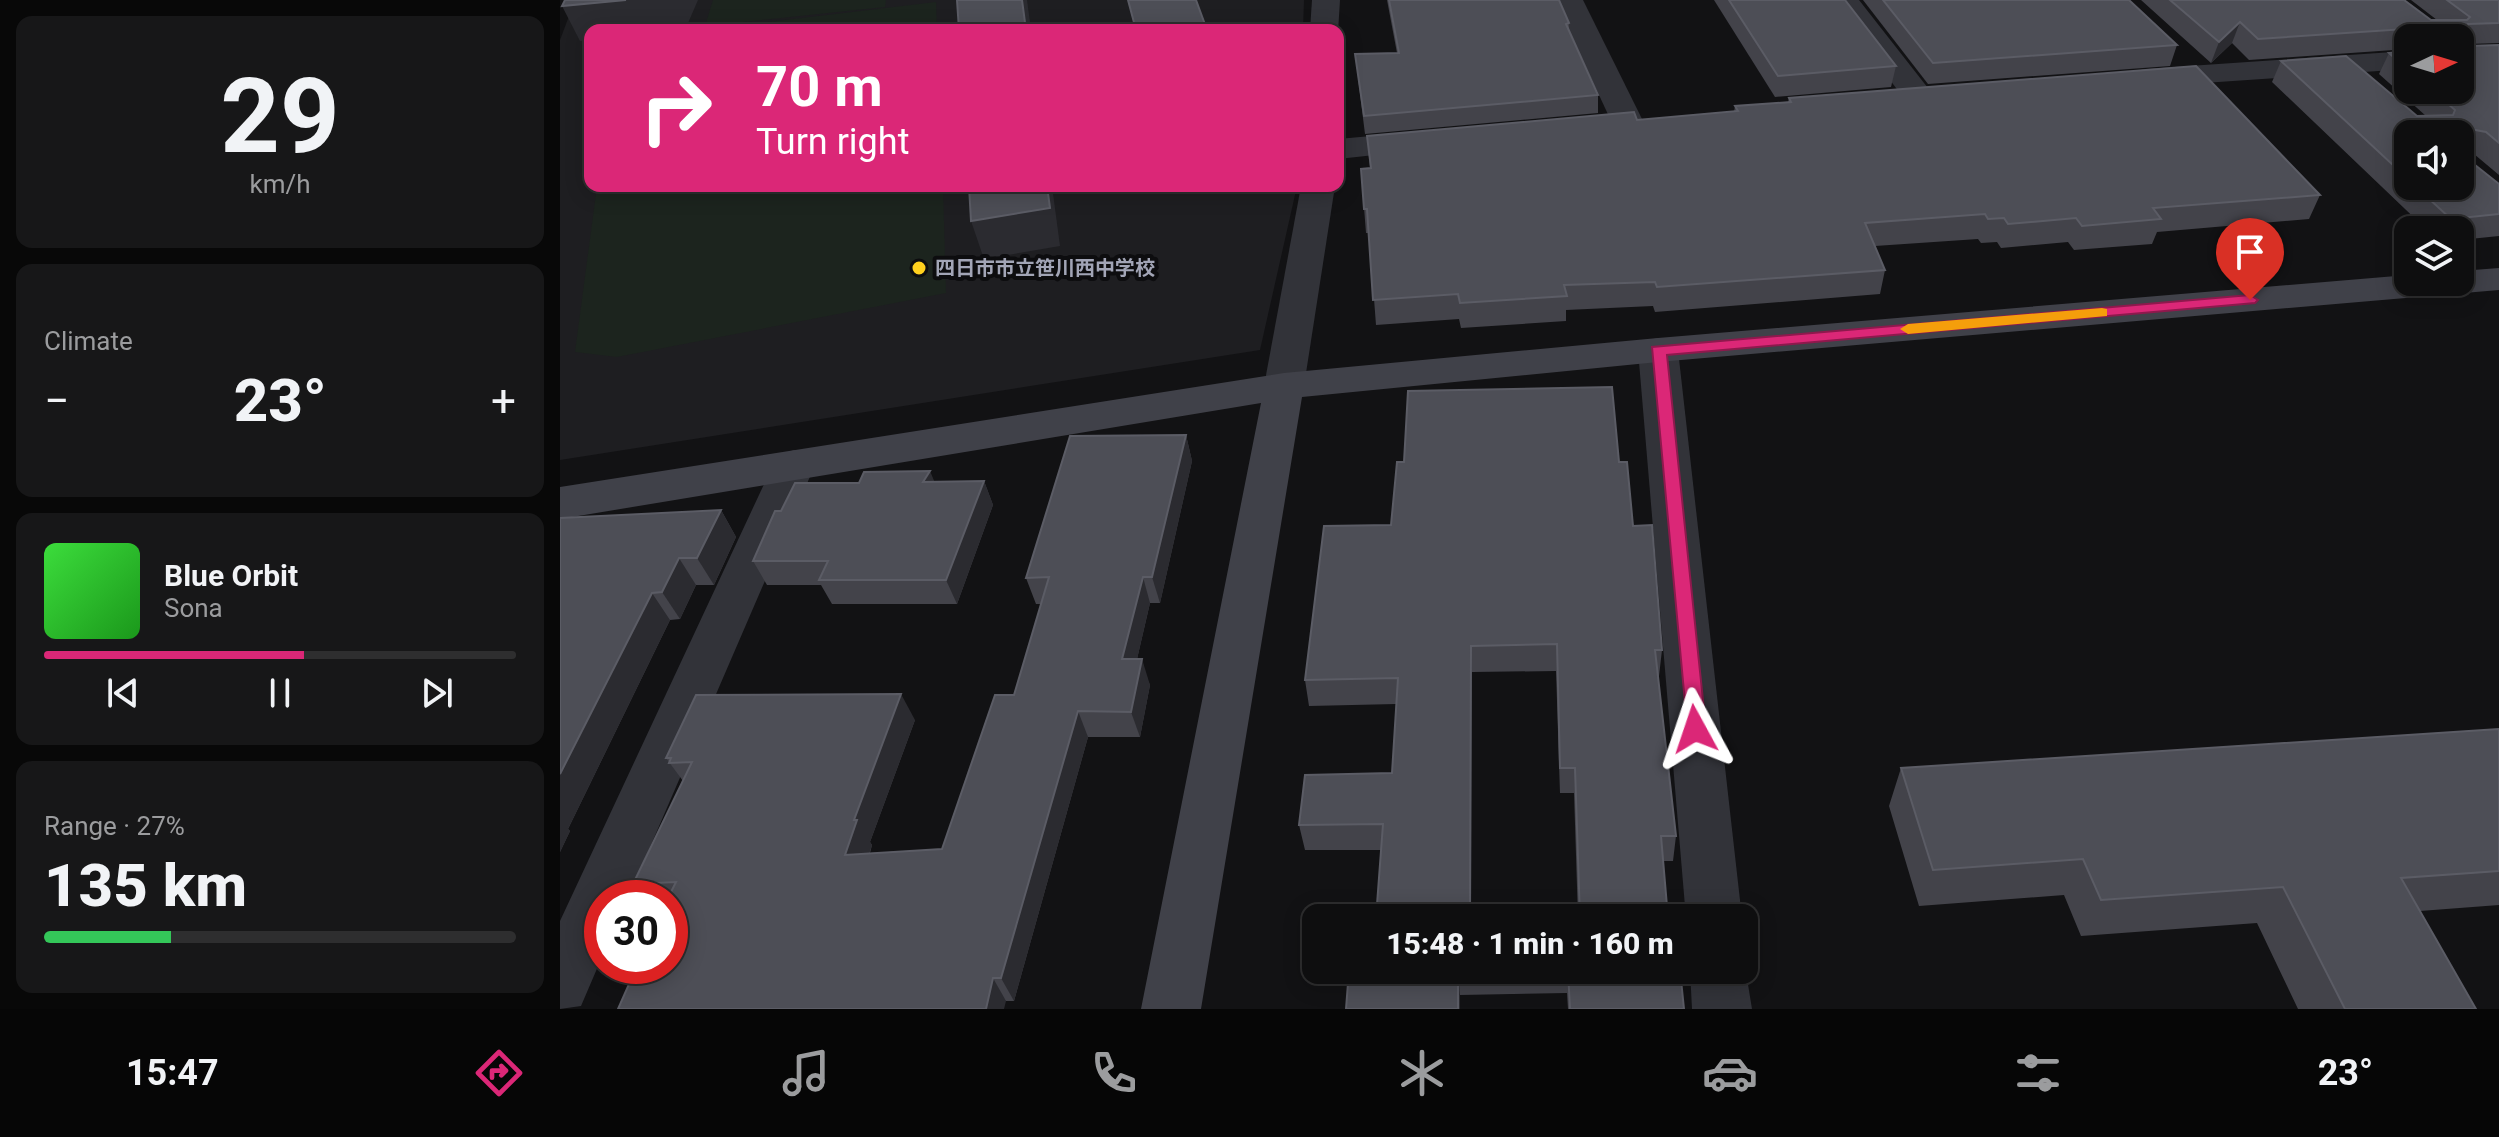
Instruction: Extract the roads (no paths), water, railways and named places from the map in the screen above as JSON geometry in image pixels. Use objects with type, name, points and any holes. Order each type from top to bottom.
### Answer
[{"type":"street","points":[[1325,24],[1326,0]]},
{"type":"street","points":[[1569,0],[1628,123]]},
{"type":"street","points":[[1844,0],[1919,97]]},
{"type":"street","points":[[2177,52],[2200,73]]},
{"type":"street","points":[[2122,80],[2394,61]]},
{"type":"street","points":[[2344,64],[2379,94]]},
{"type":"street","points":[[1344,148],[1460,138]]},
{"type":"street","points":[[1171,1009],[1317,192]]},
{"type":"street","points":[[560,503],[1284,386],[1658,350],[2499,279]]},
{"type":"street","points":[[1658,350],[1713,904]]},
{"type":"street","points":[[560,986],[794,465]]},
{"type":"street","points":[[1720,984],[1722,1009]]},
{"type":"place","name":"四日市市立笹川西中学校","points":[[919,268]]}]
